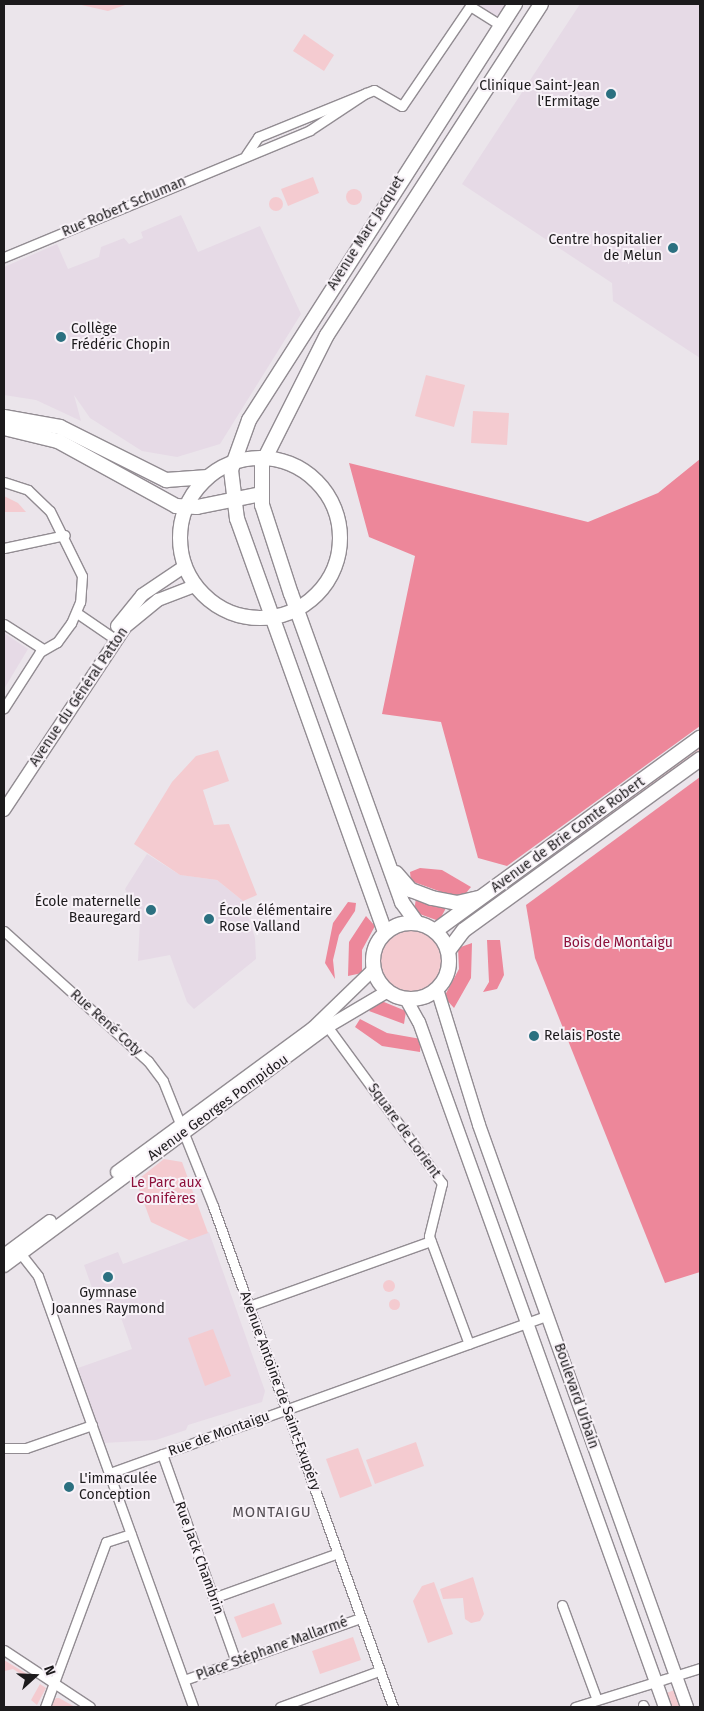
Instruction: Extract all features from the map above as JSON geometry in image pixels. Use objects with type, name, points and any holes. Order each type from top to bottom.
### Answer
[{"type":"main road","name":"Avenue Marc Jacquet","points":[[231,470],[249,420],[515,4]]},
{"type":"main road","name":"Avenue Marc Jacquet","points":[[262,464],[326,335],[541,4]]},
{"type":"main road","points":[[4,412],[60,427],[166,480],[193,481],[231,470],[262,464],[261,494],[291,594],[402,902],[418,923],[435,931],[448,951],[448,972],[437,989],[406,999]]},
{"type":"main road","points":[[4,417],[29,420]]},
{"type":"main road","points":[[4,428],[58,441],[176,506],[232,500],[261,494]]},
{"type":"main road","points":[[259,458],[289,463],[314,479],[332,503],[340,532],[337,562],[322,589],[299,608],[271,618],[241,616],[213,604],[195,586],[185,566],[180,534],[187,504],[204,480],[230,464],[259,458]]},
{"type":"main road","points":[[231,470],[232,500],[385,932]]},
{"type":"main road","name":"Avenue du Général Patton","points":[[4,803],[142,595],[185,566]]},
{"type":"main road","name":"Avenue du Général Patton","points":[[4,810],[113,637],[142,610],[195,586]]},
{"type":"main road","name":"Avenue de Brie Comte Robert","points":[[435,931],[700,738]]},
{"type":"main road","name":"Avenue de Brie Comte Robert","points":[[448,951],[464,930],[700,759]]},
{"type":"main road","points":[[388,862],[417,894],[449,902],[482,897]]},
{"type":"main road","points":[[418,923],[385,932],[376,945],[374,969],[388,991],[406,999],[419,1022],[528,1323],[668,1676],[687,1707]]},
{"type":"main road","name":"Avenue Georges Pompidou","points":[[4,1266],[18,1250],[325,1024],[374,969]]},
{"type":"main road","name":"Boulevard Urbain","points":[[437,989],[479,1125],[547,1316],[668,1676]]},
{"type":"main road","name":"Avenue Georges Pompidou","points":[[184,1128],[230,1087],[325,1024],[388,991]]},
{"type":"main road","name":"Avenue Georges Pompidou","points":[[4,1254],[18,1250]]},
{"type":"main road","points":[[666,1707],[668,1676]]},
{"type":"street","points":[[366,93],[382,92],[402,106],[470,6],[501,25]]},
{"type":"street","name":"Rue Robert Schuman","points":[[4,257],[324,123],[366,93]]},
{"type":"street","name":"Rue Robert Schuman","points":[[244,156],[258,137],[366,93]]},
{"type":"street","points":[[4,482],[33,494],[65,535],[82,576],[77,613],[62,638],[43,649],[4,708]]},
{"type":"street","points":[[4,548],[65,535]]},
{"type":"street","points":[[77,613],[113,637]]},
{"type":"street","points":[[4,624],[43,649]]},
{"type":"street","name":"Rue René Coty","points":[[4,931],[156,1069],[184,1128]]},
{"type":"street","name":"Square de Lorient","points":[[325,1024],[442,1183],[429,1230],[431,1241]]},
{"type":"street","name":"Avenue Antoine de Saint-Exupéry","points":[[184,1128],[393,1707]]},
{"type":"street","points":[[249,1306],[431,1241],[469,1344]]},
{"type":"street","points":[[18,1250],[38,1276],[193,1707]]},
{"type":"street","name":"Rue de Montaigu","points":[[110,1473],[547,1316]]},
{"type":"street","points":[[4,1448],[26,1448],[92,1426]]},
{"type":"street","name":"Rue Jack Chambrin","points":[[162,1454],[236,1662]]},
{"type":"street","points":[[44,1707],[54,1685],[106,1542],[131,1534]]},
{"type":"street","points":[[213,1598],[338,1553]]},
{"type":"street","points":[[562,1605],[597,1700]]},
{"type":"street","name":"Place Stéphane Mallarmé","points":[[184,1680],[360,1618]]},
{"type":"street","points":[[4,1650],[54,1685],[90,1707]]},
{"type":"street","points":[[575,1707],[668,1676],[700,1668]]},
{"type":"street","points":[[283,1707],[379,1670]]},
{"type":"shaded area","points":[[470,4],[509,4],[498,22]]},
{"type":"shaded area","name":"Clinique Saint-Jean l'Ermitage","points":[[580,4],[700,4],[700,358],[613,301],[612,283],[462,184]]},
{"type":"shaded area","points":[[181,215],[198,252],[260,226],[301,314],[220,444],[177,457],[142,451],[90,418],[74,395],[81,421],[36,400],[4,395],[4,267],[57,244],[68,269],[99,257],[101,247],[124,238],[129,244],[143,238],[141,232]]},
{"type":"shaded area","points":[[4,633],[28,649],[4,689]]},
{"type":"shaded area","name":"École élémentaire Rose Valland","points":[[147,854],[180,875],[217,880],[243,901],[255,938],[256,959],[194,1009],[187,1002],[170,955],[138,961],[140,919],[125,889]]},
{"type":"shaded area","points":[[209,1232],[265,1391],[262,1402],[188,1425],[186,1430],[156,1440],[104,1443],[78,1368],[132,1349],[118,1309],[110,1311],[106,1299],[97,1302],[84,1265],[118,1252],[123,1264]]},
{"type":"green space","points":[[77,4],[128,4],[108,11]]},
{"type":"green space","points":[[304,34],[334,55],[324,71],[293,51]]},
{"type":"green space","points":[[313,177],[319,193],[288,206],[281,189]]},
{"type":"green space","points":[[351,189],[357,189],[362,194],[360,203],[351,205],[346,200],[346,194]]},
{"type":"green space","points":[[273,197],[279,197],[283,204],[279,211],[273,211],[269,207],[269,201]]},
{"type":"green space","points":[[426,375],[465,385],[454,427],[415,416]]},
{"type":"green space","points":[[473,411],[509,413],[507,445],[471,443]]},
{"type":"green space","points":[[700,459],[700,726],[507,866],[478,858],[441,722],[382,714],[415,556],[369,537],[349,463],[588,522],[658,493]]},
{"type":"green space","points":[[4,496],[18,503],[26,512],[4,512]]},
{"type":"green space","points":[[700,742],[700,752],[464,926],[459,920]]},
{"type":"green space","points":[[218,750],[229,781],[203,790],[214,825],[229,824],[257,895],[243,901],[217,880],[180,875],[134,844],[172,782],[196,756]]},
{"type":"green space","name":"Bois de Montaigu","points":[[700,777],[700,1272],[665,1283],[535,958],[526,905]]},
{"type":"green space","points":[[420,868],[442,870],[471,887],[461,899],[411,881],[410,872]]},
{"type":"green space","points":[[416,898],[446,908],[439,921],[414,912]]},
{"type":"green space","points":[[348,902],[356,903],[355,911],[339,935],[333,960],[335,979],[325,963],[333,923]]},
{"type":"green space","points":[[366,916],[375,926],[362,950],[362,973],[348,976],[349,942]]},
{"type":"green space","points":[[404,929],[416,929],[433,938],[440,949],[442,961],[440,973],[433,984],[416,993],[404,993],[392,988],[383,979],[378,967],[378,955],[383,943],[392,934]]},
{"type":"green space","points":[[487,940],[500,940],[504,975],[497,989],[483,992],[489,982]]},
{"type":"green space","points":[[472,943],[471,978],[454,1008],[444,997],[459,969],[458,948]]},
{"type":"green space","points":[[379,1000],[406,1011],[404,1024],[369,1011]]},
{"type":"green space","points":[[360,1019],[387,1033],[421,1039],[420,1052],[382,1046],[355,1027]]},
{"type":"green space","name":"Le Parc aux Conifères","points":[[164,1159],[182,1162],[208,1233],[189,1240],[151,1222],[136,1181]]},
{"type":"green space","points":[[387,1280],[391,1280],[395,1286],[391,1292],[387,1292],[383,1288],[383,1284]]},
{"type":"green space","points":[[394,1298],[400,1304],[394,1310],[388,1304]]},
{"type":"green space","points":[[213,1329],[231,1376],[205,1386],[188,1338]]},
{"type":"green space","points":[[416,1442],[424,1466],[375,1484],[366,1460]]},
{"type":"green space","points":[[358,1448],[372,1486],[340,1498],[326,1459]]},
{"type":"green space","points":[[473,1577],[484,1614],[480,1621],[471,1623],[465,1619],[463,1598],[443,1599],[440,1589]]},
{"type":"green space","points":[[434,1582],[453,1634],[428,1643],[413,1601],[422,1586]]},
{"type":"green space","points":[[274,1603],[282,1624],[242,1638],[234,1617]]},
{"type":"green space","points":[[353,1637],[361,1660],[320,1674],[312,1651]]},
{"type":"green space","points":[[4,1660],[27,1674],[25,1677],[13,1669],[5,1671]]},
{"type":"green space","points":[[40,1684],[46,1688],[37,1705],[31,1700]]},
{"type":"green space","points":[[675,1690],[681,1707],[671,1707],[666,1693]]},
{"type":"green space","points":[[56,1698],[59,1698],[75,1707],[48,1707]]},
{"type":"place","name":"Clinique Saint-Jean l'Ermitage","points":[[611,94]]},
{"type":"place","name":"Centre hospitalier de Melun","points":[[673,248]]},
{"type":"place","name":"Collège Frédéric Chopin","points":[[61,337]]},
{"type":"place","name":"École maternelle Beauregard","points":[[151,910]]},
{"type":"place","name":"École élémentaire Rose Valland","points":[[209,919]]},
{"type":"place","name":"Relais Poste","points":[[534,1036]]},
{"type":"place","name":"Gymnase Joannes Raymond","points":[[108,1277]]},
{"type":"place","name":"L'immaculée Conception","points":[[69,1487]]},
{"type":"district","name":"MONTAIGU","points":[[272,1513]]}]
